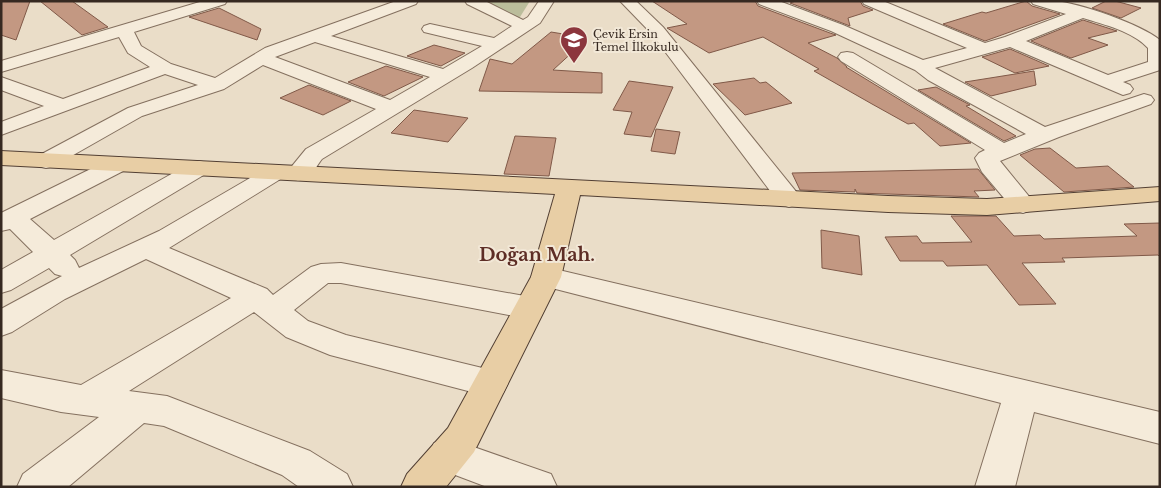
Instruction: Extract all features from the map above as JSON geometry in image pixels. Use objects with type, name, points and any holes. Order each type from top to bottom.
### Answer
[{"type":"main road","points":[[1,158],[789,199],[987,207],[1160,194]]},
{"type":"main road","points":[[421,487],[461,440],[546,277],[569,188]]},
{"type":"street","points":[[1,67],[220,1]]},
{"type":"street","points":[[46,160],[136,112],[217,85],[271,52],[411,1]]},
{"type":"street","points":[[472,1],[524,26]]},
{"type":"street","points":[[1,324],[54,292],[169,236],[287,173],[314,154],[445,76],[534,20],[547,1]]},
{"type":"street","points":[[627,1],[657,30],[789,199]]},
{"type":"street","points":[[764,1],[837,28],[921,66],[935,76],[1044,135]]},
{"type":"street","points":[[869,1],[983,48]]},
{"type":"street","points":[[1038,1],[1134,32],[1154,44],[1159,52],[1157,65],[1107,82]]},
{"type":"street","points":[[921,66],[1012,41],[1079,14]]},
{"type":"street","points":[[430,29],[497,44]]},
{"type":"street","points":[[124,30],[134,49],[164,68],[217,85]]},
{"type":"street","points":[[1,52],[104,36]]},
{"type":"street","points":[[315,36],[445,76]]},
{"type":"street","points":[[1012,41],[1107,82],[1152,104]]},
{"type":"street","points":[[847,57],[1002,151]]},
{"type":"street","points":[[262,58],[392,108]]},
{"type":"street","points":[[1,129],[164,68]]},
{"type":"street","points":[[1,83],[62,106]]},
{"type":"street","points":[[1023,205],[990,167],[987,158],[1044,135],[1152,104]]},
{"type":"street","points":[[79,280],[52,255],[8,220],[118,164]]},
{"type":"street","points":[[1,283],[199,168]]},
{"type":"street","points":[[145,248],[264,304],[297,329],[342,346],[491,383]]},
{"type":"street","points":[[86,400],[321,274],[341,273],[530,308]]},
{"type":"street","points":[[546,277],[1160,428]]},
{"type":"street","points":[[1,384],[86,400],[167,411],[296,463],[333,487]]},
{"type":"street","points":[[995,487],[1021,394]]},
{"type":"street","points":[[36,487],[125,418],[136,407]]},
{"type":"street","points":[[448,455],[537,487]]},
{"type":"green space","points":[[479,1],[530,1],[520,17],[514,17]]},
{"type":"building","points":[[1,1],[30,1],[16,40],[1,35]]},
{"type":"building","points":[[40,1],[72,1],[108,27],[82,35]]},
{"type":"building","points":[[652,1],[755,1],[758,6],[836,35],[808,43],[837,58],[846,67],[971,143],[940,146],[914,123],[908,124],[814,71],[819,69],[763,37],[709,53],[667,28],[687,24]]},
{"type":"building","points":[[796,1],[860,1],[863,6],[873,10],[848,18],[850,26],[790,3]]},
{"type":"building","points":[[1026,1],[1032,6],[1060,14],[985,41],[943,24],[982,12],[986,13]]},
{"type":"building","points":[[1106,1],[1115,1],[1141,8],[1121,18],[1092,8]]},
{"type":"building","points":[[219,8],[261,29],[257,40],[189,17]]},
{"type":"building","points":[[1083,20],[1117,31],[1088,38],[1108,45],[1071,58],[1031,41]]},
{"type":"building","points":[[551,32],[588,38],[553,70],[602,73],[602,93],[479,91],[490,59],[512,64]]},
{"type":"building","points":[[434,45],[465,53],[441,66],[407,56]]},
{"type":"building","points":[[1010,49],[1049,66],[1015,73],[982,57]]},
{"type":"building","points":[[386,66],[423,77],[384,96],[348,82]]},
{"type":"building","points":[[1034,71],[1036,85],[991,96],[965,82]]},
{"type":"building","points":[[754,78],[760,83],[766,82],[792,103],[745,115],[713,84]]},
{"type":"building","points":[[629,81],[673,87],[651,137],[624,134],[632,112],[613,110]]},
{"type":"building","points":[[309,85],[351,101],[323,115],[280,98]]},
{"type":"building","points":[[936,87],[970,105],[966,106],[1016,136],[1004,141],[918,90]]},
{"type":"building","points":[[414,110],[468,118],[448,142],[391,133]]},
{"type":"building","points":[[656,129],[680,132],[675,154],[651,151]]},
{"type":"building","points":[[515,136],[556,138],[549,176],[504,174]]},
{"type":"building","points":[[1050,148],[1076,168],[1108,166],[1134,187],[1064,192],[1020,155],[1035,149]]},
{"type":"building","points":[[978,169],[995,190],[974,191],[979,197],[857,193],[855,189],[855,192],[800,190],[792,173]]},
{"type":"building","points":[[951,216],[996,216],[1014,236],[1040,235],[1044,239],[1137,236],[1124,224],[1160,223],[1160,257],[1158,255],[1062,258],[1065,262],[1022,263],[1056,304],[1019,305],[987,265],[947,266],[943,261],[900,261],[885,237],[917,236],[922,243],[972,242]]},
{"type":"building","points":[[821,230],[859,236],[862,275],[822,268]]},
{"type":"place","name":"Çevik Ersin Temel İlkokulu","points":[[574,64]]},
{"type":"district","name":"Doğan Mah.","points":[[537,255]]}]
